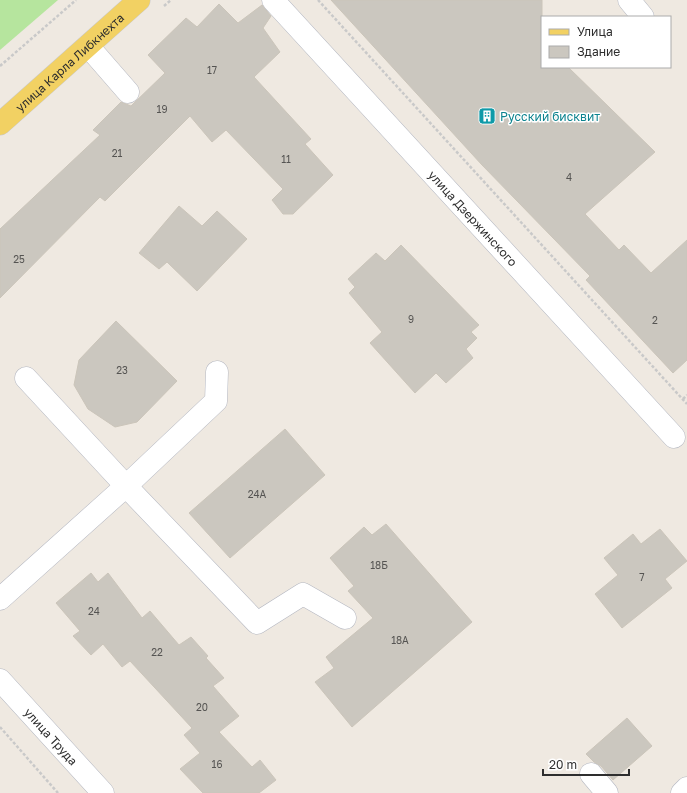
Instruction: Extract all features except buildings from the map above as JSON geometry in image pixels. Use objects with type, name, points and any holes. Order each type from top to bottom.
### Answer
[{"type":"main road","name":"улица Карла Либкнехта","points":[[0,124],[139,0]]},
{"type":"street","name":"улица Дзержинского","points":[[273,0],[674,436]]},
{"type":"street","points":[[629,0],[642,16]]},
{"type":"street","points":[[88,46],[128,92]]},
{"type":"street","points":[[0,599],[126,486],[216,401],[217,372]]},
{"type":"street","points":[[26,378],[126,486],[257,623],[303,594],[346,618]]},
{"type":"street","name":"улица Труда","points":[[0,680],[102,793]]},
{"type":"street","points":[[591,774],[607,793]]},
{"type":"street","points":[[682,793],[687,788]]},
{"type":"path","points":[[0,66],[76,0]]},
{"type":"path","points":[[318,0],[687,404]]},
{"type":"path","points":[[683,400],[687,395]]},
{"type":"path","points":[[0,727],[58,793]]},
{"type":"green space","points":[[0,0],[58,0],[0,50]]},
{"type":"place","name":"Русский бисквит","points":[[487,116]]}]
